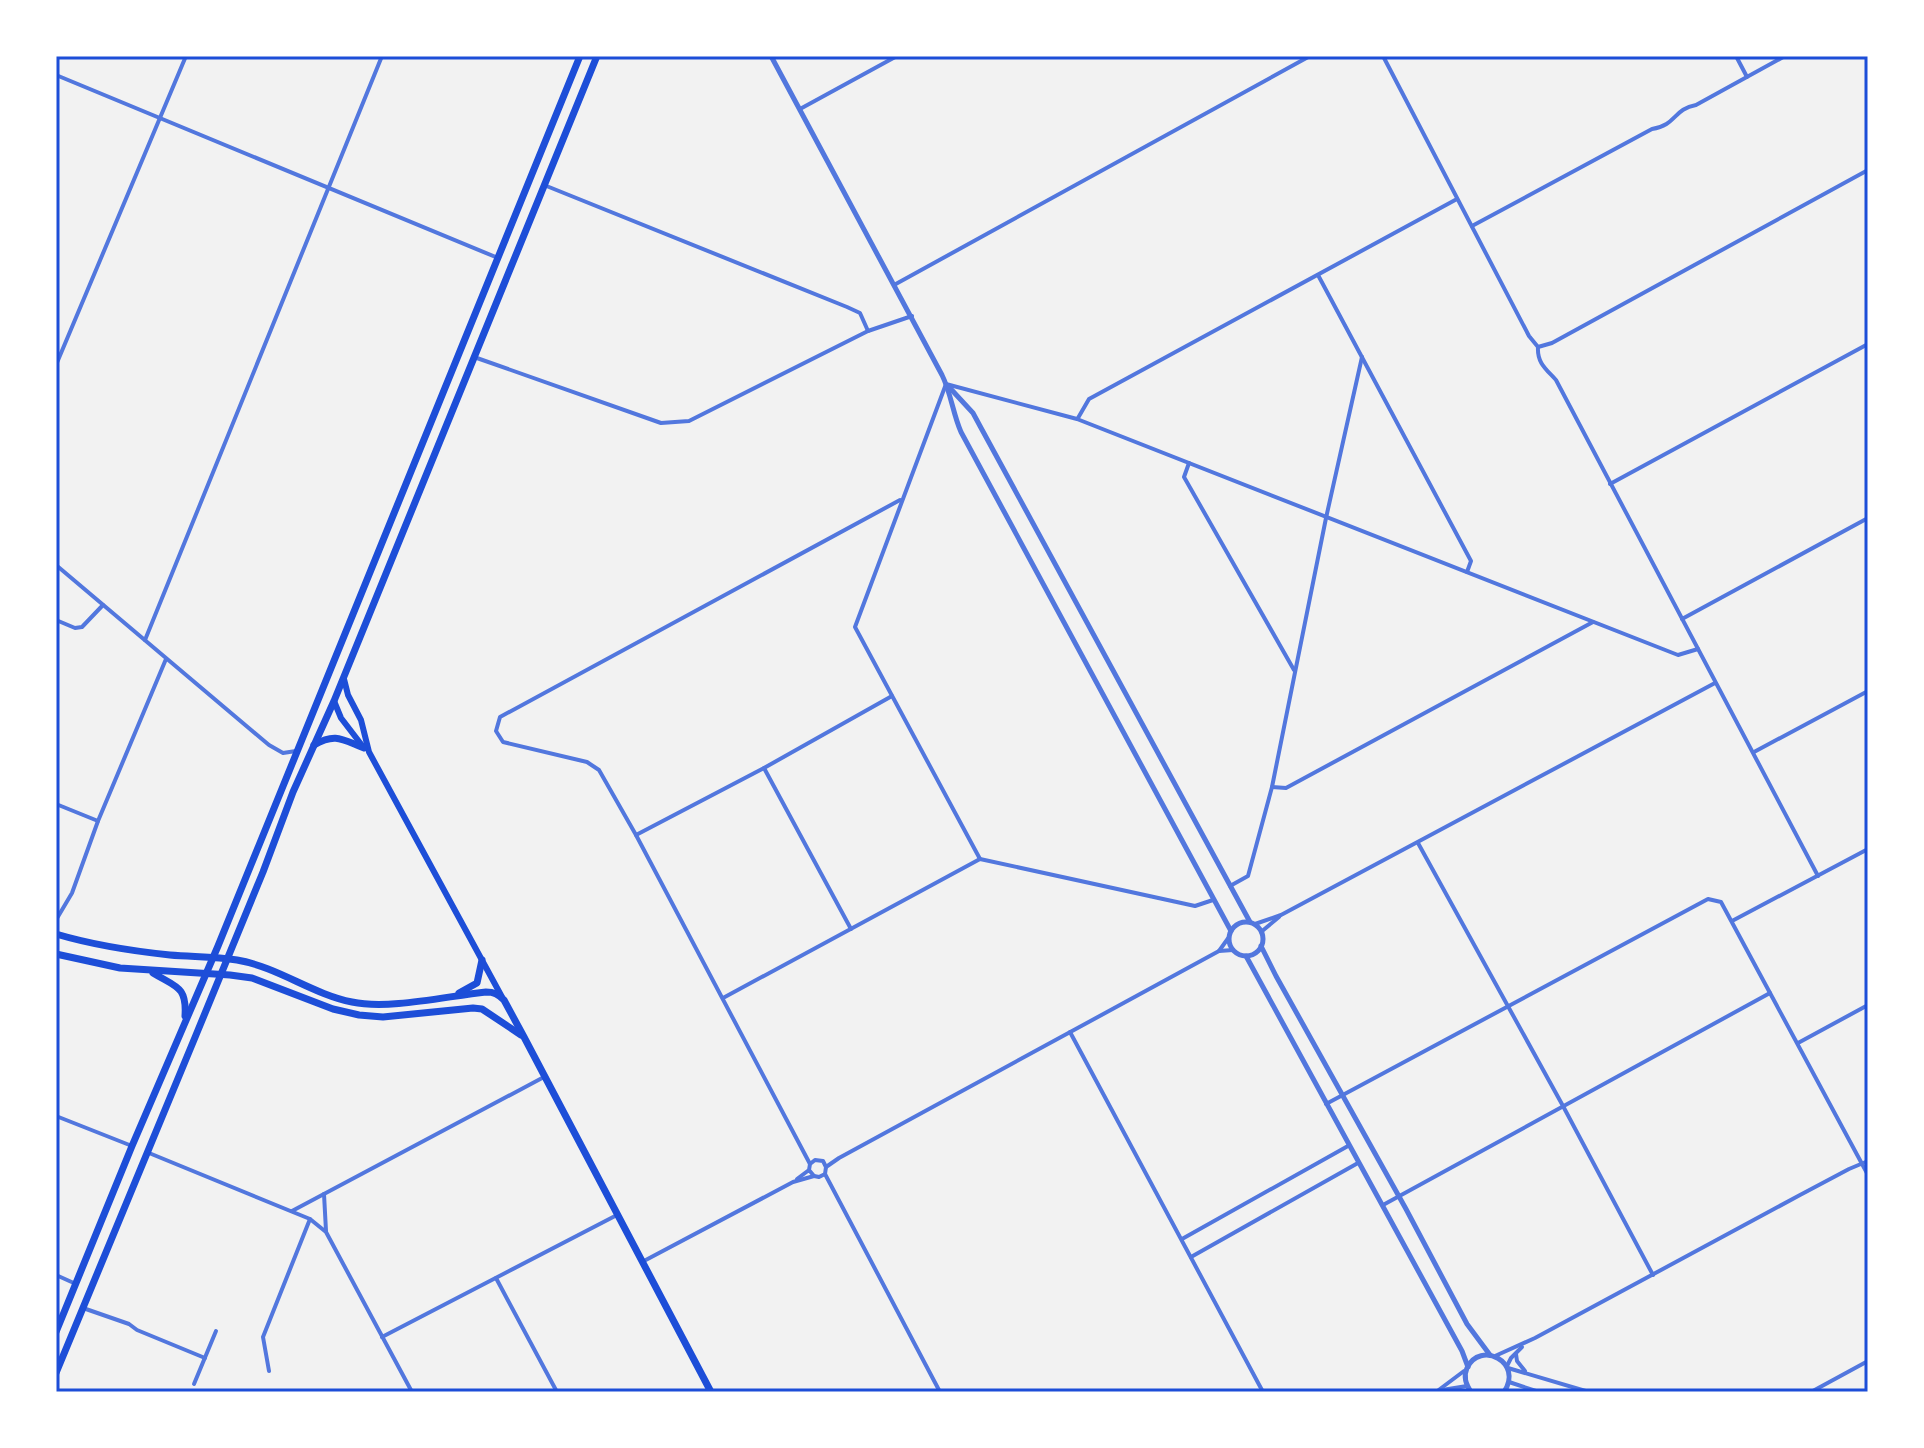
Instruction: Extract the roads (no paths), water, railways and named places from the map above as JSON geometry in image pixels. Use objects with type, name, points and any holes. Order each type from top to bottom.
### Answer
[{"type":"highway","points":[[56,1332],[213,958],[580,56]]},
{"type":"highway","points":[[56,1373],[597,56]]},
{"type":"highway","points":[[498,258],[512,264]]},
{"type":"highway","points":[[327,675],[334,701]]},
{"type":"highway","points":[[314,745],[331,737],[366,750]]},
{"type":"highway","points":[[56,934],[135,950],[255,965],[354,1003],[373,1005],[494,992],[504,1000],[711,1392]]},
{"type":"highway","points":[[56,954],[104,966],[258,980],[333,1009],[359,1015],[383,1017],[482,1009],[524,1037]]},
{"type":"highway","points":[[453,996],[477,983],[482,960]]},
{"type":"highway","points":[[150,971],[177,987],[184,995],[184,1026]]},
{"type":"highway","points":[[76,1284],[90,1291]]},
{"type":"main road","points":[[343,676],[348,695],[361,720],[366,750]]},
{"type":"main road","points":[[334,701],[341,718],[366,750],[504,1000]]},
{"type":"street","points":[[56,365],[186,56]]},
{"type":"street","points":[[145,640],[382,56]]},
{"type":"street","points":[[771,56],[912,316],[946,384],[961,432],[1213,900],[1230,934],[1233,950],[1246,956],[1253,954],[1261,946],[1261,932],[1252,923],[1230,886],[973,413],[946,384]]},
{"type":"street","points":[[800,109],[897,56]]},
{"type":"street","points":[[894,285],[1310,56]]},
{"type":"street","points":[[1383,56],[1529,336],[1538,347],[1537,357],[1541,365],[1556,380],[1818,876]]},
{"type":"street","points":[[1736,56],[1747,77]]},
{"type":"street","points":[[1472,226],[1652,129],[1664,127],[1680,111],[1785,56]]},
{"type":"street","points":[[56,75],[498,258]]},
{"type":"street","points":[[1538,347],[1552,343],[1868,170]]},
{"type":"street","points":[[544,185],[847,307],[860,313],[868,331]]},
{"type":"street","points":[[1077,419],[1089,399],[1457,199]]},
{"type":"street","points":[[1318,275],[1471,561],[1467,572]]},
{"type":"street","points":[[474,357],[661,423],[689,421],[868,331],[912,316]]},
{"type":"street","points":[[1610,484],[1868,344]]},
{"type":"street","points":[[1230,886],[1248,876],[1272,787],[1362,357]]},
{"type":"street","points":[[946,384],[1077,419],[1678,655],[1698,649]]},
{"type":"street","points":[[946,384],[855,627],[980,859]]},
{"type":"street","points":[[1189,463],[1184,477],[1296,672]]},
{"type":"street","points":[[902,499],[500,717],[496,731],[503,742],[587,762],[599,770],[811,1164],[832,1190],[940,1392]]},
{"type":"street","points":[[1682,619],[1868,518]]},
{"type":"street","points":[[56,565],[275,750],[283,753],[296,751]]},
{"type":"street","points":[[56,620],[75,628],[82,627],[103,605]]},
{"type":"street","points":[[1272,787],[1287,788],[1593,622]]},
{"type":"street","points":[[56,920],[72,893],[98,821],[166,659]]},
{"type":"street","points":[[1219,951],[1237,924],[1281,915],[1715,683]]},
{"type":"street","points":[[1753,753],[1868,691]]},
{"type":"street","points":[[636,835],[892,696]]},
{"type":"street","points":[[764,768],[851,929]]},
{"type":"street","points":[[56,804],[98,821]]},
{"type":"street","points":[[1418,843],[1653,1275]]},
{"type":"street","points":[[1732,921],[1868,849]]},
{"type":"street","points":[[723,998],[980,859],[1195,906],[1213,900]]},
{"type":"street","points":[[1326,1104],[1708,899],[1721,902],[1865,1162],[1868,1175]]},
{"type":"street","points":[[1261,932],[1281,915]]},
{"type":"street","points":[[1261,946],[1467,1324],[1492,1356],[1507,1367],[1589,1392]]},
{"type":"street","points":[[793,1182],[811,1164],[825,1164],[839,1158],[1219,951],[1233,950]]},
{"type":"street","points":[[1246,956],[1462,1351],[1468,1390],[1438,1391]]},
{"type":"street","points":[[1381,1207],[1770,993]]},
{"type":"street","points":[[1798,1043],[1868,1005]]},
{"type":"street","points":[[1070,1032],[1263,1392]]},
{"type":"street","points":[[292,1211],[544,1077]]},
{"type":"street","points":[[56,1116],[132,1146]]},
{"type":"street","points":[[1182,1239],[1348,1146]]},
{"type":"street","points":[[146,1152],[292,1211],[310,1219],[326,1232],[412,1392]]},
{"type":"street","points":[[1438,1391],[1477,1358],[1492,1356],[1527,1342],[1865,1162]]},
{"type":"street","points":[[1191,1257],[1358,1163]]},
{"type":"street","points":[[642,1262],[793,1182],[819,1175],[825,1164]]},
{"type":"street","points":[[324,1194],[326,1232]]},
{"type":"street","points":[[382,1337],[617,1215]]},
{"type":"street","points":[[269,1371],[263,1337],[310,1219]]},
{"type":"street","points":[[56,1275],[76,1284]]},
{"type":"street","points":[[496,1277],[557,1392]]},
{"type":"street","points":[[83,1308],[122,1321],[205,1358]]},
{"type":"street","points":[[194,1384],[216,1331]]},
{"type":"street","points":[[1506,1391],[1509,1382],[1507,1367],[1527,1342]]},
{"type":"street","points":[[1516,1352],[1517,1361],[1526,1372]]},
{"type":"street","points":[[1811,1392],[1868,1361]]},
{"type":"street","points":[[1509,1382],[1539,1392]]}]
